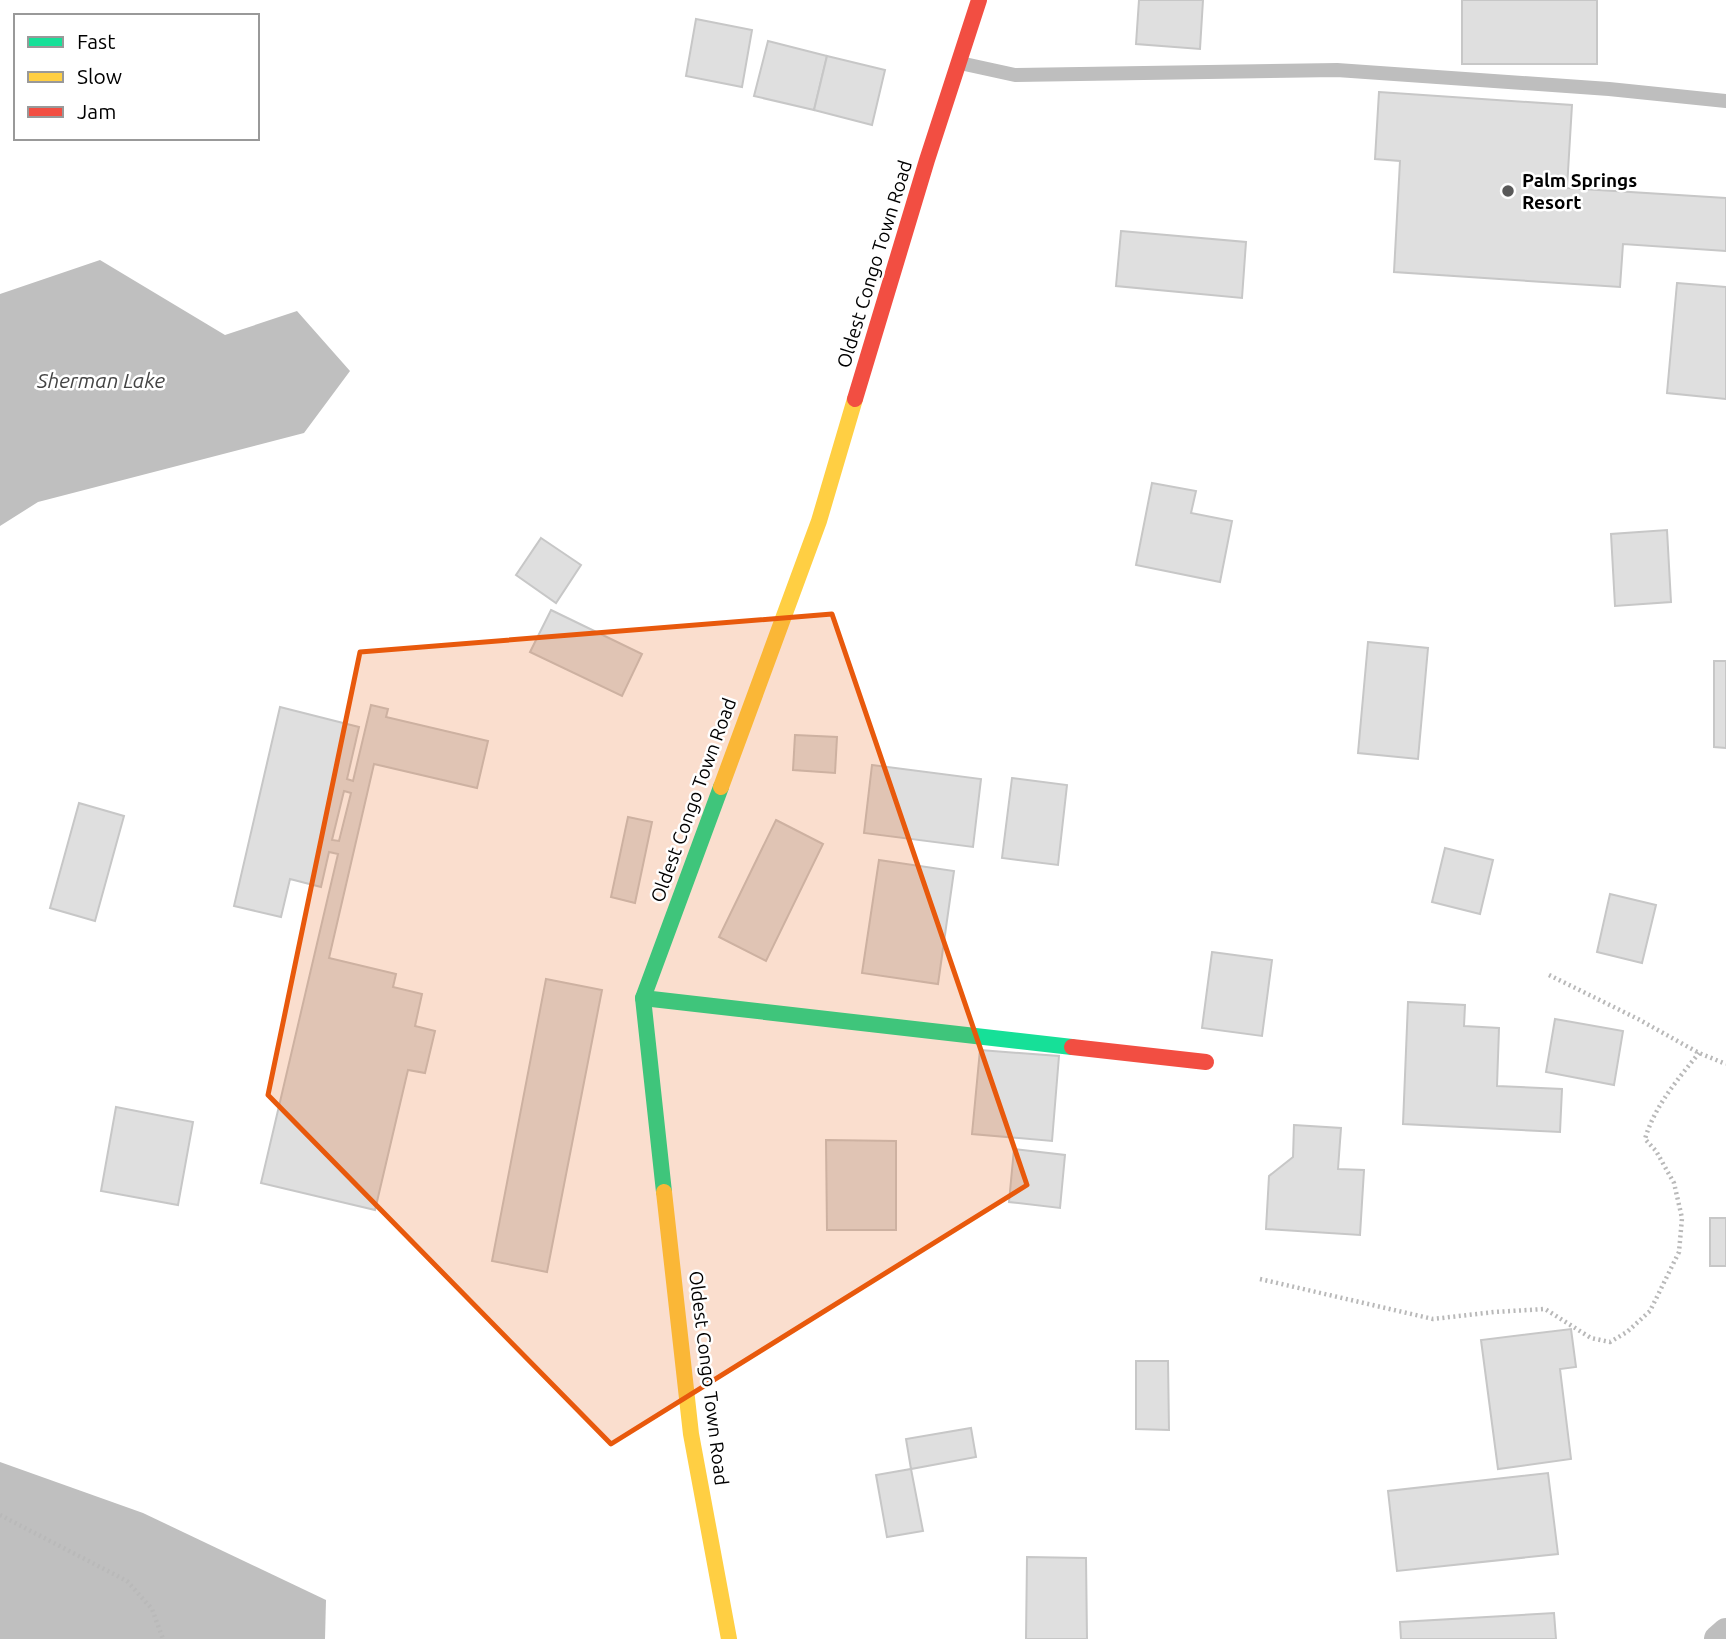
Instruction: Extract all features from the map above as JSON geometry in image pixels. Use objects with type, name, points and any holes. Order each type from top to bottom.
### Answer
[{"type":"street","name":"Oldest Congo Town Road","points":[[729,1639],[691,1434],[643,998],[819,521],[927,160],[979,0]]},
{"type":"street","points":[[643,998],[1206,1062]]},
{"type":"street","points":[[1718,1639],[1726,1632]]},
{"type":"lane","points":[[959,63],[1015,75],[1337,70],[1609,89],[1726,101]]},
{"type":"path","points":[[1549,975],[1699,1053],[1726,1064]]},
{"type":"path","points":[[1260,1279],[1433,1319],[1545,1309],[1591,1338],[1610,1342],[1627,1332],[1650,1311],[1679,1252],[1682,1218],[1674,1183],[1656,1151],[1645,1139],[1649,1123],[1699,1053]]},
{"type":"path","points":[[0,1515],[127,1581],[152,1609],[163,1639]]},
{"type":"highlighted area","points":[[832,614],[1027,1185],[611,1444],[268,1095],[360,652]]},
{"type":"water","name":"Sherman Lake","points":[[100,260],[225,335],[297,311],[350,371],[304,433],[38,502],[0,526],[0,294]]},
{"type":"water","points":[[0,1462],[143,1513],[326,1600],[325,1639],[0,1639]]},
{"type":"building","points":[[1139,0],[1203,0],[1200,49],[1136,44]]},
{"type":"building","points":[[1462,0],[1597,0],[1597,64],[1462,64]]},
{"type":"building","points":[[696,19],[752,30],[742,87],[686,76]]},
{"type":"building","points":[[768,41],[827,56],[814,110],[754,96]]},
{"type":"building","points":[[827,56],[885,70],[872,125],[814,110]]},
{"type":"building","name":"Palm Springs Resort","points":[[1379,92],[1572,105],[1567,188],[1726,198],[1726,251],[1623,244],[1620,287],[1394,272],[1400,161],[1375,159]]},
{"type":"building","points":[[1121,231],[1246,242],[1242,298],[1116,286]]},
{"type":"building","points":[[1677,283],[1726,287],[1726,399],[1667,393]]},
{"type":"building","points":[[1152,483],[1196,491],[1191,513],[1232,521],[1220,582],[1136,565]]},
{"type":"building","points":[[1667,530],[1671,602],[1615,606],[1611,534]]},
{"type":"building","points":[[541,538],[581,565],[556,603],[516,575]]},
{"type":"building","points":[[551,610],[642,654],[622,696],[530,652]]},
{"type":"building","points":[[1368,642],[1428,648],[1418,759],[1358,753]]},
{"type":"building","points":[[1714,661],[1726,661],[1726,748],[1714,747]]},
{"type":"building","points":[[371,705],[388,709],[386,717],[488,741],[477,788],[374,764],[329,958],[396,974],[393,987],[422,994],[415,1026],[435,1031],[425,1073],[408,1070],[375,1210],[261,1183],[338,854],[329,852],[321,887],[290,879],[281,917],[234,906],[280,707],[359,727],[347,779],[353,781]],"holes":[[[344,791],[351,793],[339,841],[332,840]]]},
{"type":"building","points":[[795,735],[837,737],[835,773],[793,770]]},
{"type":"building","points":[[872,765],[981,779],[973,847],[864,833]]},
{"type":"building","points":[[1012,778],[1067,785],[1058,865],[1002,858]]},
{"type":"building","points":[[79,803],[124,816],[95,921],[50,908]]},
{"type":"building","points":[[628,817],[652,822],[635,903],[611,897]]},
{"type":"building","points":[[776,820],[823,844],[766,961],[719,937]]},
{"type":"building","points":[[1445,848],[1493,860],[1480,914],[1432,902]]},
{"type":"building","points":[[879,860],[954,871],[938,984],[862,973]]},
{"type":"building","points":[[1610,894],[1656,905],[1642,963],[1597,952]]},
{"type":"building","points":[[1212,952],[1272,960],[1262,1036],[1202,1028]]},
{"type":"building","points":[[546,979],[602,990],[547,1272],[492,1261]]},
{"type":"building","points":[[1408,1002],[1465,1005],[1464,1026],[1499,1028],[1497,1086],[1562,1089],[1560,1132],[1403,1124]]},
{"type":"building","points":[[1555,1019],[1623,1031],[1614,1085],[1546,1072]]},
{"type":"building","points":[[980,1050],[1059,1056],[1052,1141],[972,1134]]},
{"type":"building","points":[[116,1107],[193,1122],[178,1205],[101,1191]]},
{"type":"building","points":[[1294,1125],[1341,1128],[1338,1169],[1364,1170],[1360,1235],[1266,1229],[1269,1176],[1293,1157]]},
{"type":"building","points":[[826,1140],[896,1141],[896,1230],[827,1230]]},
{"type":"building","points":[[1014,1149],[1065,1155],[1060,1208],[1009,1202]]},
{"type":"building","points":[[1710,1218],[1726,1218],[1726,1266],[1710,1266]]},
{"type":"building","points":[[1571,1329],[1576,1367],[1560,1369],[1571,1459],[1498,1469],[1481,1340]]},
{"type":"building","points":[[1136,1361],[1168,1361],[1169,1430],[1136,1429]]},
{"type":"building","points":[[971,1428],[976,1457],[911,1469],[906,1439]]},
{"type":"building","points":[[911,1469],[923,1531],[887,1537],[876,1475]]},
{"type":"building","points":[[1548,1473],[1558,1554],[1397,1571],[1388,1491]]},
{"type":"building","points":[[1027,1557],[1086,1558],[1087,1639],[1026,1639]]},
{"type":"building","points":[[1554,1613],[1556,1639],[1401,1639],[1400,1622]]},
{"type":"traffic: fast","points":[[664,1192],[643,998],[721,787]]},
{"type":"traffic: fast","points":[[643,998],[1072,1047]]},
{"type":"traffic: slow","points":[[721,787],[819,521],[855,399]]},
{"type":"traffic: slow","points":[[664,1192],[691,1434],[729,1639]]},
{"type":"traffic: jam","points":[[855,399],[927,160],[979,0]]},
{"type":"traffic: jam","points":[[1072,1047],[1206,1062]]},
{"type":"place","name":"Palm Springs Resort","points":[[1508,191]]}]
